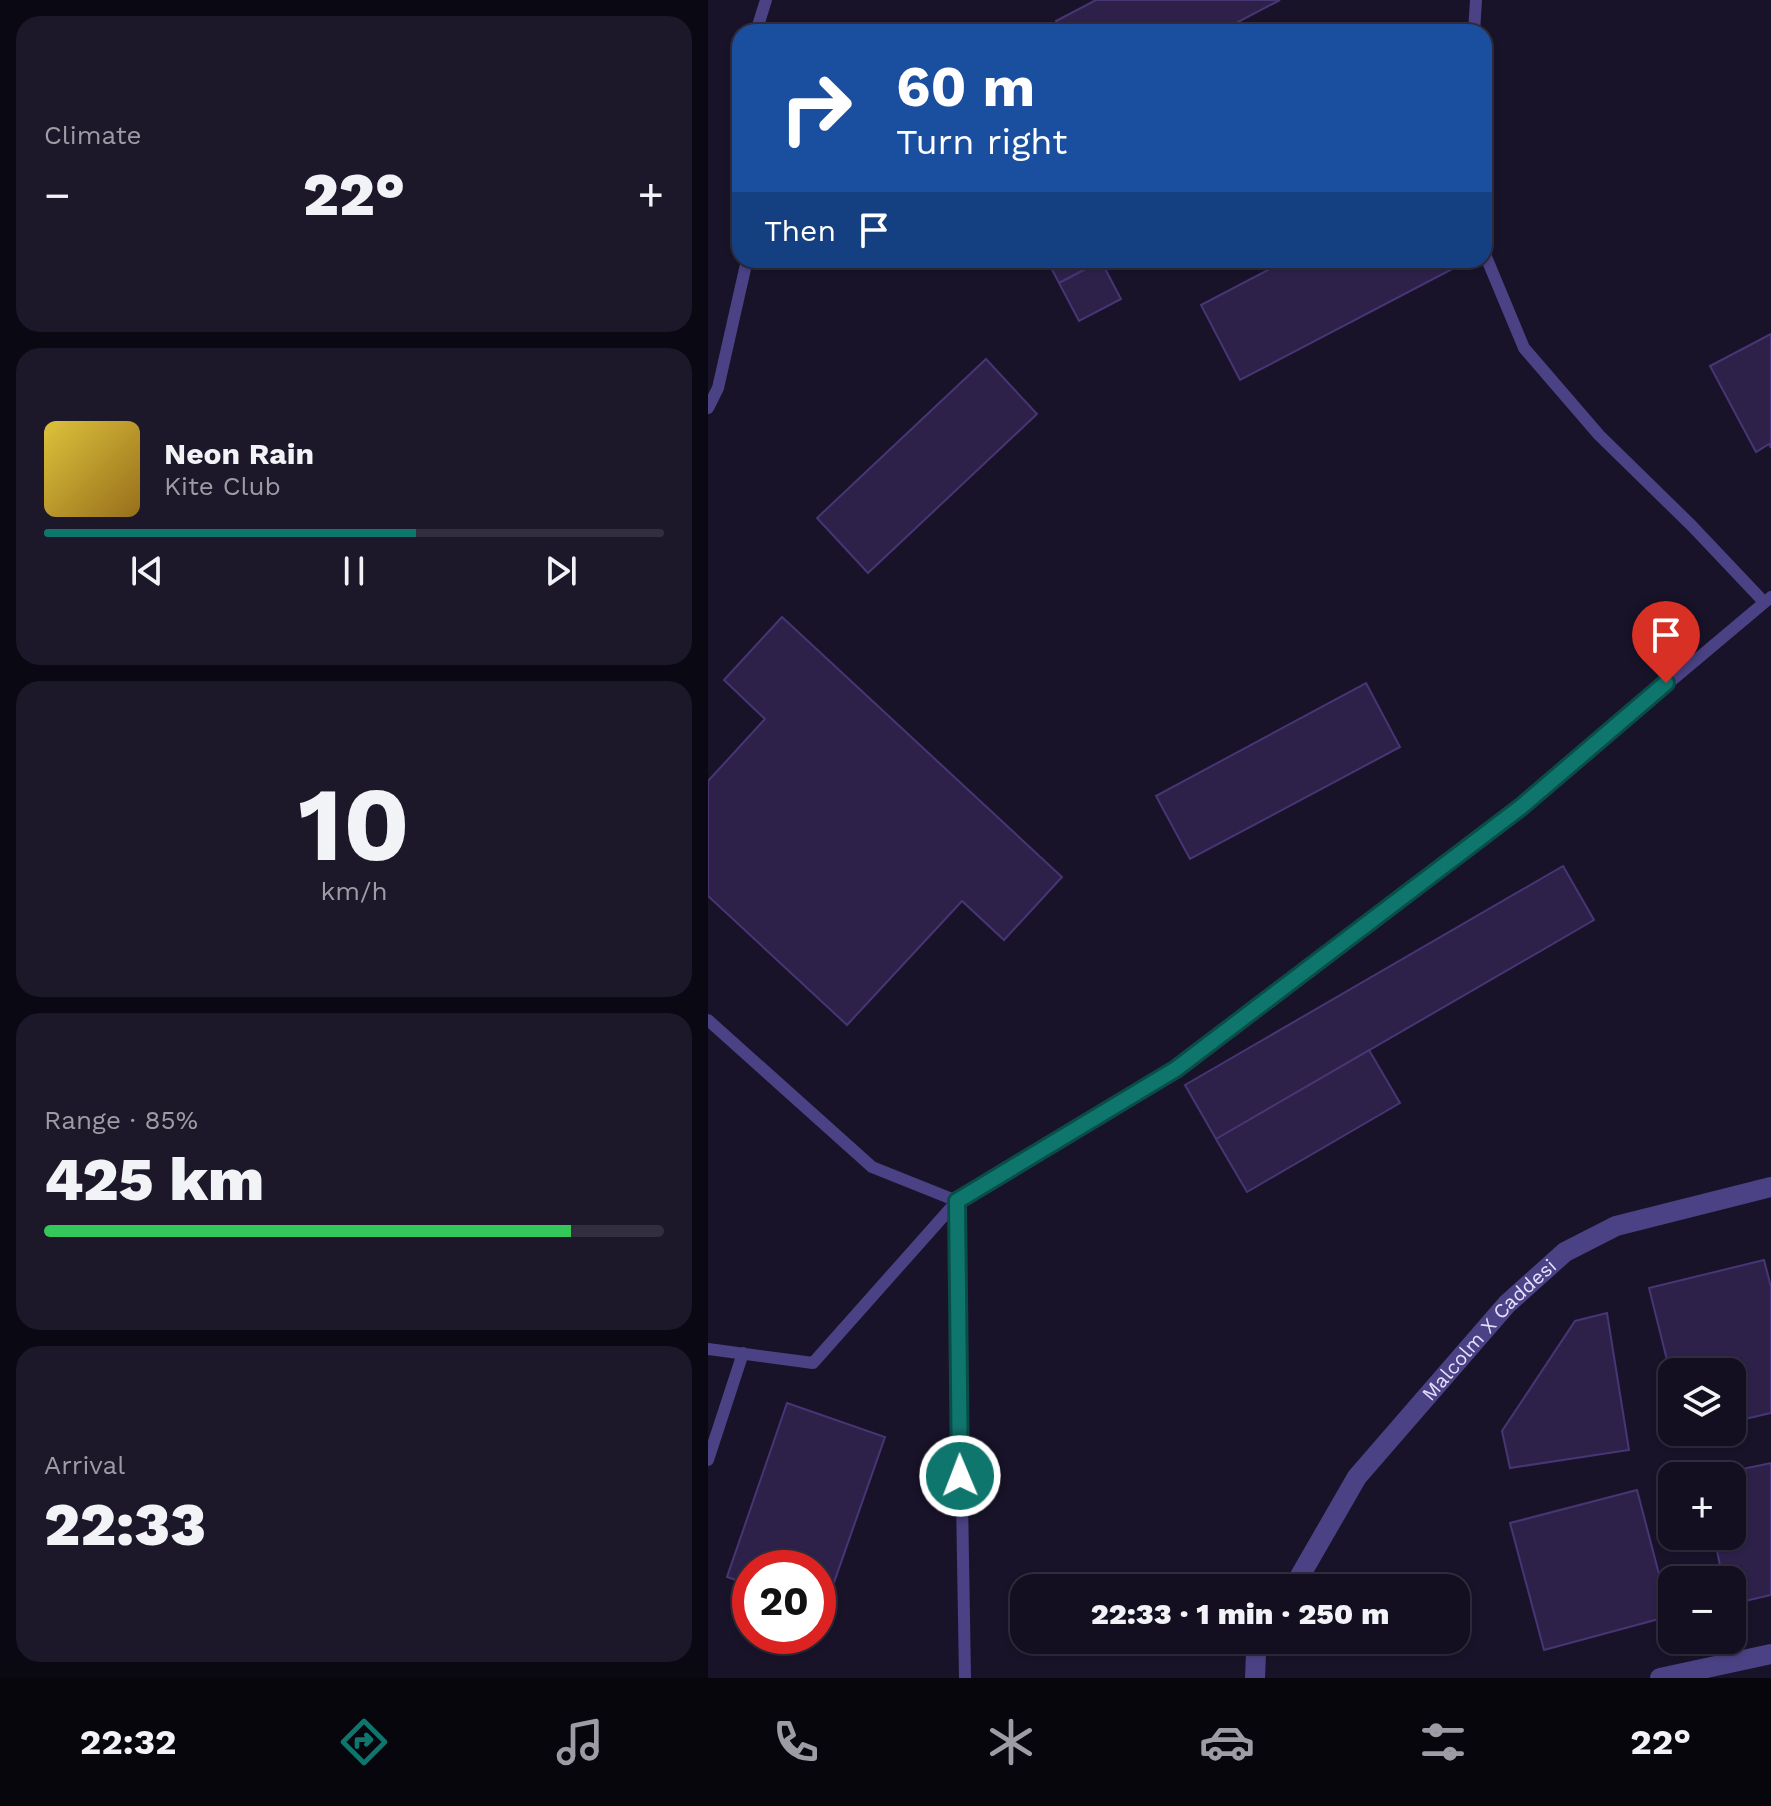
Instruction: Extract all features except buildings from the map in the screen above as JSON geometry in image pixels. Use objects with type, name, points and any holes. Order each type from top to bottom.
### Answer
[{"type":"street","name":"Malcolm X Caddesi","points":[[1301,1574],[1357,1477],[1507,1304],[1565,1252],[1616,1226],[1771,1187]]},
{"type":"street","points":[[1255,1678],[1256,1654]]},
{"type":"street","points":[[1660,1678],[1771,1654]]},
{"type":"lane","points":[[758,24],[766,0]]},
{"type":"lane","points":[[1474,24],[1476,0]]},
{"type":"lane","points":[[708,408],[718,388],[745,268]]},
{"type":"lane","points":[[708,1349],[813,1363],[957,1201],[1176,1069],[1521,807],[1767,599],[1599,435],[1524,348],[1491,268]]},
{"type":"lane","points":[[708,1020],[872,1167],[957,1201]]},
{"type":"lane","points":[[957,1201],[965,1678]]},
{"type":"lane","points":[[708,1460],[743,1353]]},
{"type":"route","points":[[960,1476],[957,1201],[1176,1069],[1521,807],[1666,683]]}]
